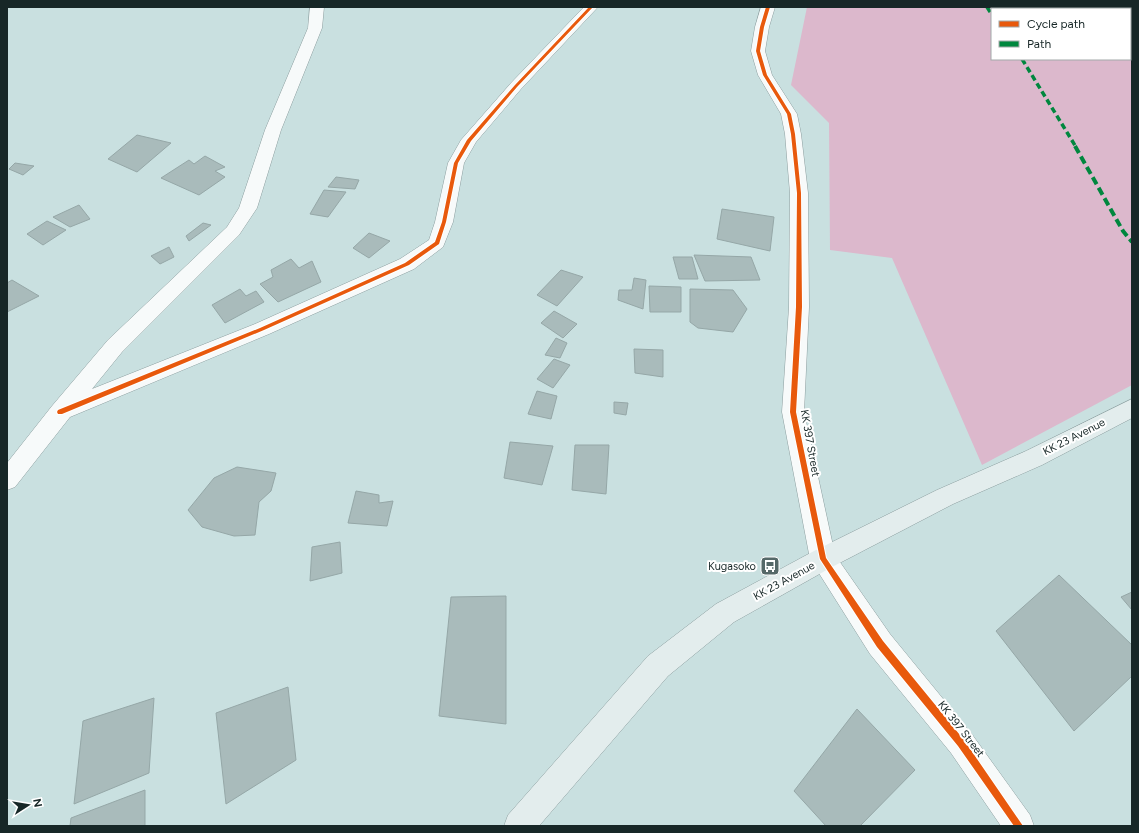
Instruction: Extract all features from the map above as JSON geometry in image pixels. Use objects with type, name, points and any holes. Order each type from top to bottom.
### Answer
[{"type":"main road","name":"KK 23 Avenue","points":[[519,826],[658,666],[725,613],[823,559],[945,496],[1034,458],[1132,408]]},
{"type":"street","points":[[7,480],[60,412],[115,346],[233,231],[248,208],[274,130],[315,28],[317,7]]},
{"type":"street","points":[[60,412],[269,326],[407,264],[437,243],[444,222],[456,163],[469,140],[516,86],[591,7]]},
{"type":"street","name":"KK 397 Street","points":[[768,7],[762,27],[758,51],[766,75],[789,114],[793,134],[799,193],[799,306],[793,412],[823,559],[880,644],[961,743],[1019,826]]},
{"type":"shaded area","points":[[807,7],[1132,7],[1132,385],[982,465],[892,258],[830,250],[829,123],[791,85]]},
{"type":"building","points":[[137,135],[171,143],[137,172],[108,159]]},
{"type":"building","points":[[205,156],[225,167],[215,171],[225,177],[199,195],[161,178],[189,160],[194,164]]},
{"type":"building","points":[[15,163],[34,166],[23,175],[9,169]]},
{"type":"building","points":[[336,177],[359,180],[355,189],[328,187]]},
{"type":"building","points":[[324,190],[346,192],[328,217],[310,214]]},
{"type":"building","points":[[79,205],[90,219],[70,227],[53,217]]},
{"type":"building","points":[[722,209],[774,217],[770,251],[717,239]]},
{"type":"building","points":[[47,221],[66,230],[43,245],[27,234]]},
{"type":"building","points":[[203,223],[211,225],[189,241],[186,236]]},
{"type":"building","points":[[369,233],[390,241],[369,258],[353,248]]},
{"type":"building","points":[[169,247],[174,257],[160,264],[151,256]]},
{"type":"building","points":[[694,255],[751,257],[760,280],[705,281]]},
{"type":"building","points":[[673,257],[692,257],[698,279],[679,279]]},
{"type":"building","points":[[291,259],[299,268],[312,261],[321,282],[278,302],[260,284],[273,277],[271,270]]},
{"type":"building","points":[[561,270],[583,277],[557,306],[537,295]]},
{"type":"building","points":[[634,278],[646,280],[643,309],[618,300],[619,290],[632,290]]},
{"type":"building","points":[[12,280],[39,296],[7,312],[7,283]]},
{"type":"building","points":[[649,286],[681,287],[681,312],[650,312]]},
{"type":"building","points":[[240,289],[246,296],[256,291],[264,302],[225,323],[212,305]]},
{"type":"building","points":[[690,289],[733,290],[747,309],[733,332],[698,328],[690,322]]},
{"type":"building","points":[[554,311],[577,324],[563,338],[541,323]]},
{"type":"building","points":[[556,338],[567,343],[560,358],[545,355]]},
{"type":"building","points":[[634,349],[663,350],[663,377],[635,373]]},
{"type":"building","points":[[554,359],[570,365],[553,388],[537,379]]},
{"type":"building","points":[[537,391],[557,396],[551,419],[528,414]]},
{"type":"building","points":[[614,402],[628,403],[626,415],[614,413]]},
{"type":"building","points":[[510,442],[553,446],[542,485],[504,478]]},
{"type":"building","points":[[575,445],[609,445],[606,494],[572,490]]},
{"type":"building","points":[[237,467],[276,473],[271,491],[259,502],[255,535],[234,536],[202,527],[188,510],[214,478]]},
{"type":"building","points":[[356,491],[379,495],[379,503],[393,501],[387,526],[348,523]]},
{"type":"building","points":[[340,542],[342,573],[310,581],[312,547]]},
{"type":"building","points":[[1059,575],[1132,645],[1132,676],[1074,731],[996,631]]},
{"type":"building","points":[[1132,592],[1132,610],[1121,597]]},
{"type":"building","points":[[506,596],[506,724],[439,716],[451,597]]},
{"type":"building","points":[[288,687],[296,760],[226,804],[216,713]]},
{"type":"building","points":[[154,698],[149,773],[74,804],[83,721]]},
{"type":"building","points":[[857,709],[915,770],[860,826],[826,826],[794,791]]},
{"type":"building","points":[[145,790],[145,826],[70,826],[71,818]]},
{"type":"marked path","points":[[987,7],[991,13]]},
{"type":"marked path","points":[[1023,60],[1066,129],[1123,231],[1132,242]]},
{"type":"cycle path","points":[[60,412],[262,329],[407,264],[437,243],[444,222],[456,163],[469,140],[516,86],[591,7]]},
{"type":"cycle path","points":[[768,7],[762,27],[758,51],[765,75],[789,114],[793,134],[799,193],[799,307],[793,412],[823,559],[880,644],[961,743],[1019,826]]},
{"type":"place","name":"Kugasoko","points":[[770,566]]}]
